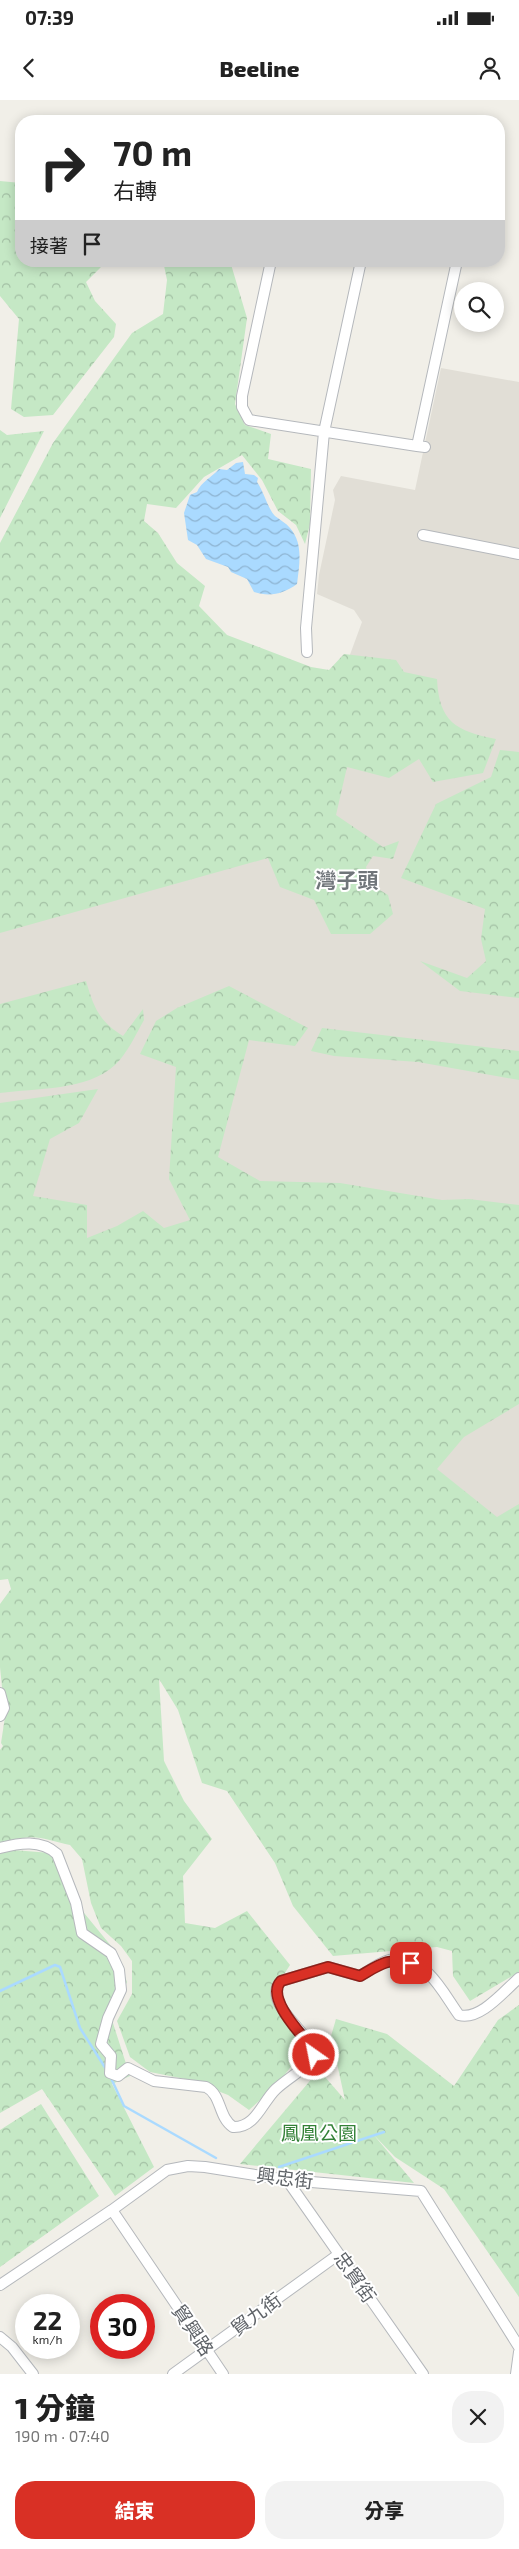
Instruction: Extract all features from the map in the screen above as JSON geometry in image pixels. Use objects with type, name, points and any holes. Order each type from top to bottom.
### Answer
[{"type":"street","points":[[270,267],[242,396],[242,407],[249,420],[421,447],[456,267]]},
{"type":"street","points":[[307,652],[306,628],[324,432],[361,267]]},
{"type":"street","points":[[423,535],[519,554]]},
{"type":"street","points":[[0,1693],[4,1708],[0,1716]]},
{"type":"street","points":[[0,1848],[26,1842],[53,1850],[57,1854],[76,1903],[82,1933],[111,1953],[117,1963],[121,1990],[108,2018],[101,2044],[111,2056],[110,2073],[118,2076],[128,2068],[154,2081],[206,2087],[212,2090],[216,2097],[225,2122],[233,2127],[246,2125],[263,2108],[275,2090],[313,2059],[313,2049],[280,2004],[275,1992],[276,1986],[281,1981],[328,1967],[360,1976],[396,1959],[411,1963],[426,1972],[437,1982],[458,2014],[464,2016],[480,2011],[519,1978]]},
{"type":"street","name":"興忠街","points":[[0,2285],[112,2210],[167,2170],[188,2166],[287,2180],[421,2191],[519,2347]]},
{"type":"street","name":"忠貿街","points":[[287,2180],[419,2373]]},
{"type":"street","name":"貿興路","points":[[112,2210],[223,2374]]},
{"type":"street","name":"貿九街","points":[[173,2374],[339,2254]]},
{"type":"street","points":[[0,2337],[12,2347],[33,2374]]},
{"type":"street","points":[[516,2374],[519,2352]]},
{"type":"shaded area","points":[[441,368],[519,382],[519,1703],[0,1473],[0,727],[344,671],[362,622],[354,610],[317,594],[319,575],[335,500],[333,490],[341,476],[415,490]]},
{"type":"green space","points":[[0,181],[15,182],[15,267],[101,267],[86,282],[95,301],[116,324],[114,337],[53,415],[24,417],[11,409],[19,319],[0,296]]},
{"type":"green space","points":[[164,267],[232,267],[247,318],[235,404],[245,425],[271,434],[268,459],[311,469],[310,524],[305,544],[296,525],[278,511],[262,480],[242,455],[204,477],[176,508],[147,504],[144,521],[158,533],[177,563],[205,586],[199,606],[227,635],[311,667],[329,670],[344,654],[396,660],[404,672],[437,679],[441,705],[452,722],[470,732],[496,739],[483,773],[433,782],[419,759],[389,778],[347,767],[336,815],[383,847],[399,841],[393,859],[373,856],[366,867],[370,884],[388,895],[393,914],[370,934],[331,934],[314,900],[280,887],[268,858],[0,933],[0,543],[53,443],[132,333],[163,314],[167,280]]},
{"type":"green space","points":[[0,430],[7,435],[44,431],[0,518]]},
{"type":"green space","points":[[500,750],[519,752],[519,998],[460,991],[420,961],[467,978],[486,961],[481,939],[485,909],[401,878],[436,804],[491,777]]},
{"type":"green space","points":[[86,981],[98,1013],[108,1025],[123,1036],[143,1009],[144,1020],[123,1055],[115,1065],[90,1080],[60,1087],[0,1093],[0,1004]]},
{"type":"green space","points":[[229,986],[308,1028],[295,1046],[249,1040],[218,1157],[260,1181],[340,1183],[442,1200],[469,1199],[519,1205],[519,1404],[464,1437],[437,1469],[497,1517],[519,1504],[519,1972],[470,2001],[453,1976],[452,1951],[437,1947],[333,1956],[293,1906],[275,1863],[227,1791],[202,1783],[178,1710],[159,1679],[164,1761],[184,1801],[212,1839],[183,1876],[185,1923],[215,1928],[247,1911],[290,1965],[272,1993],[305,2048],[277,2085],[249,2110],[228,2095],[190,2080],[150,2072],[130,2057],[117,2021],[132,1994],[132,1961],[121,1946],[101,1928],[91,1903],[82,1859],[70,1845],[46,1839],[29,1837],[9,1843],[0,1843],[0,1750],[3,1746],[1,1743],[5,1717],[0,1667],[0,1604],[11,1589],[8,1579],[0,1580],[0,1103],[98,1089],[79,1123],[50,1139],[33,1196],[87,1205],[87,1238],[117,1226],[143,1211],[164,1228],[190,1220],[169,1179],[176,1067],[140,1054],[156,1021],[177,1008]]},
{"type":"green space","points":[[322,1028],[519,1051],[519,1080],[418,1062],[334,1056],[311,1051]]},
{"type":"green space","points":[[0,1849],[51,1853],[80,1908],[116,1952],[127,1982],[111,2017],[130,2076],[112,2084],[154,2167],[115,2196],[42,2089],[0,2113]]},
{"type":"green space","name":"鳳凰公園","points":[[519,2005],[519,2297],[444,2189],[395,2157],[373,2134],[414,2183],[240,2164],[319,2070],[345,2100],[331,2036],[336,2019],[387,2034],[454,2086],[498,2020]]},
{"type":"green space","points":[[41,2104],[99,2196],[0,2267],[0,2130]]},
{"type":"water","points":[[243,462],[245,474],[254,475],[258,478],[257,482],[268,505],[275,516],[290,528],[297,541],[299,563],[297,584],[281,592],[266,594],[254,592],[247,579],[231,572],[228,567],[206,559],[197,545],[188,540],[184,513],[190,495],[197,492],[204,482],[219,469],[227,470],[236,463]]},
{"type":"waterway","points":[[0,1991],[55,1965],[60,1967],[80,2028],[106,2069]]},
{"type":"waterway","points":[[110,2076],[124,2106],[216,2158]]},
{"type":"waterway","points":[[279,2167],[384,2132]]},
{"type":"district","name":"灣子頭","points":[[347,881]]},
{"type":"route","points":[[314,2055],[313,2049],[280,2004],[275,1992],[276,1986],[281,1981],[295,1975],[328,1967],[354,1976],[360,1976],[396,1959],[411,1963]]}]
